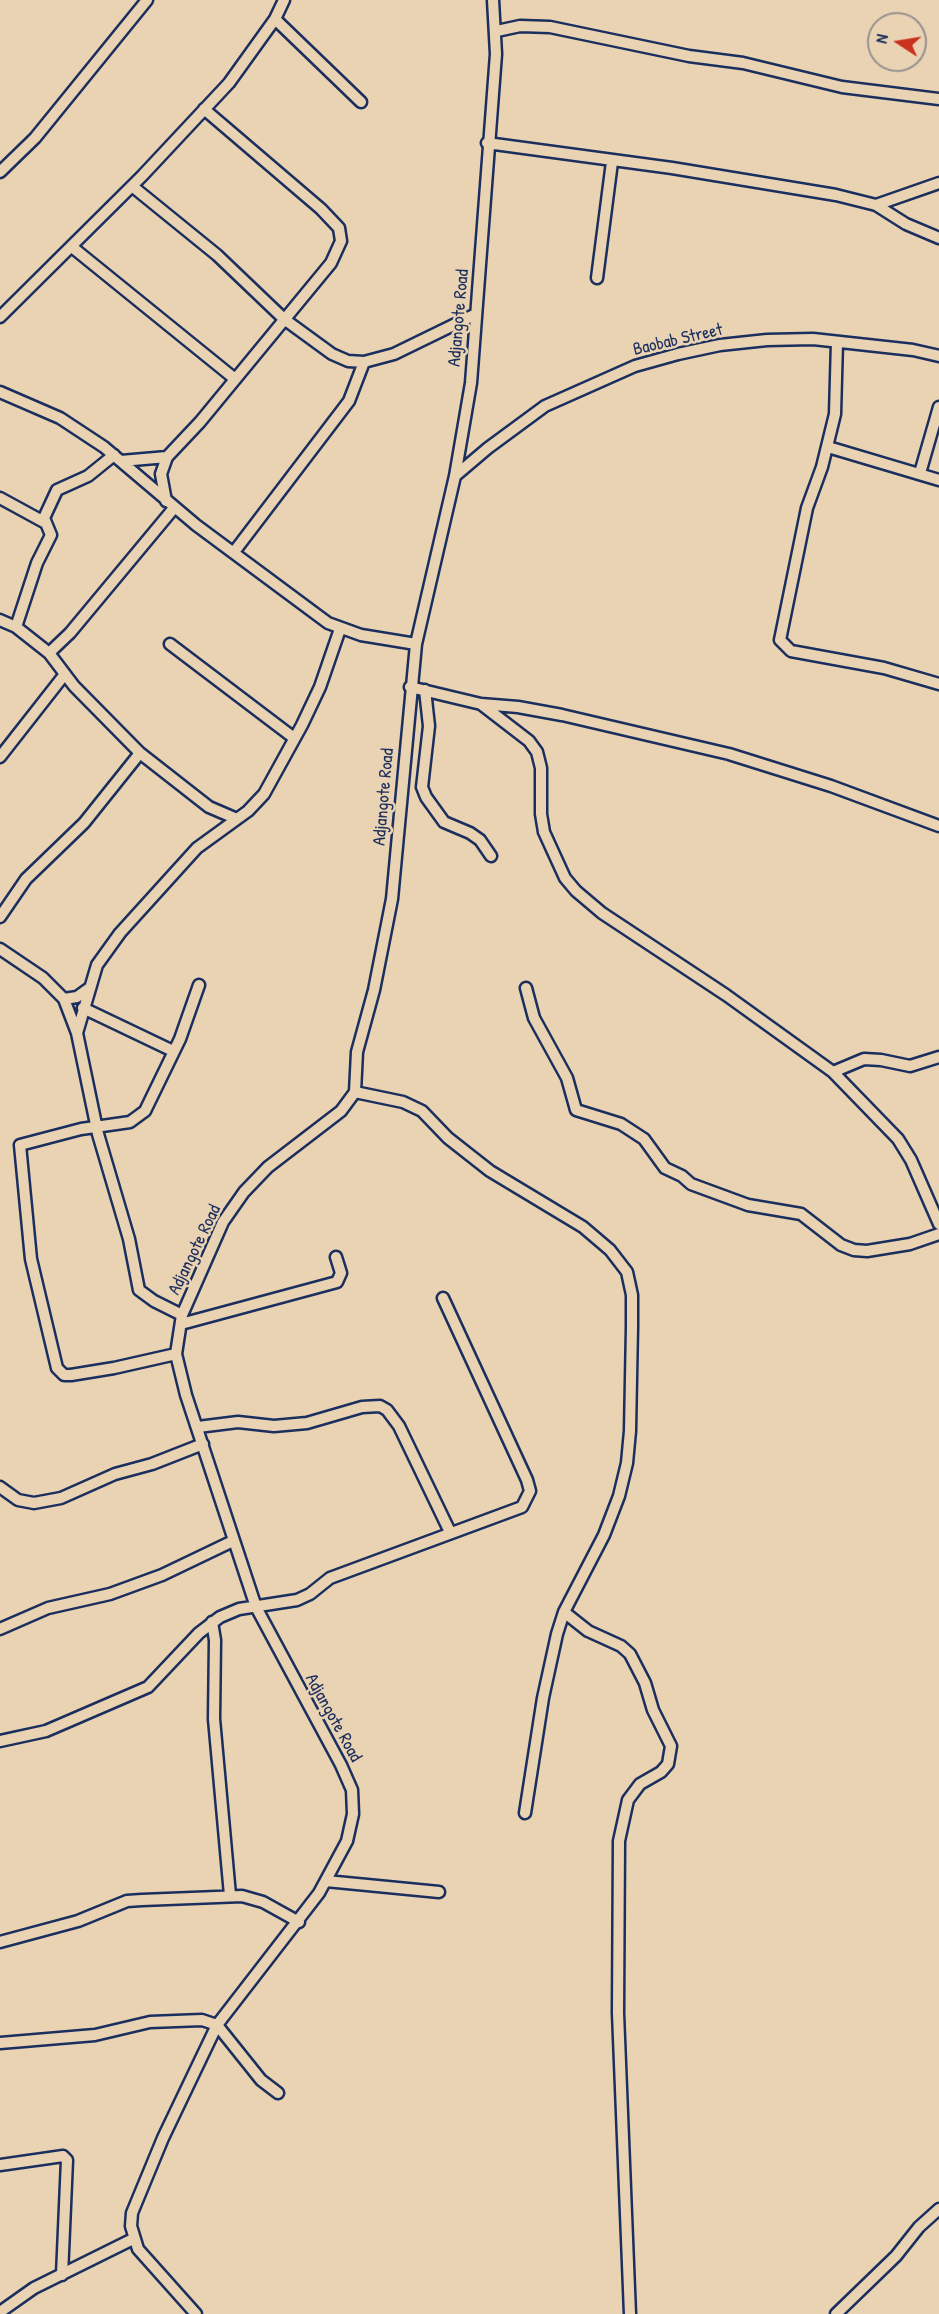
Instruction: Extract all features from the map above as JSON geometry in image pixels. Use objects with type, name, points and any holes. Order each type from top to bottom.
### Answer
[{"type":"street","points":[[0,172],[35,138],[147,0]]},
{"type":"street","points":[[0,317],[72,247],[204,110],[229,82],[274,19],[284,0]]},
{"type":"street","name":"Adjangote Road","points":[[133,2239],[132,2213],[137,2199],[217,2025],[239,1994],[299,1922],[326,1881],[346,1841],[353,1814],[352,1790],[341,1764],[256,1607],[186,1395],[176,1354],[182,1320],[223,1222],[244,1192],[268,1167],[341,1111],[355,1092],[357,1052],[374,990],[392,899],[410,687],[416,644],[455,476],[469,393],[497,32],[494,0]]},
{"type":"street","points":[[274,19],[360,102]]},
{"type":"street","points":[[497,32],[520,26],[550,27],[689,56],[743,63],[842,87],[939,99]]},
{"type":"street","points":[[170,505],[161,474],[167,458],[331,263],[341,241],[339,228],[204,110]]},
{"type":"street","points":[[487,143],[612,162],[672,168],[836,195],[876,205],[906,224],[939,238]]},
{"type":"street","points":[[597,278],[612,162]]},
{"type":"street","points":[[876,205],[939,183]]},
{"type":"street","points":[[132,186],[217,255],[284,319],[332,354],[348,362],[364,362],[394,354],[476,314]]},
{"type":"street","points":[[72,247],[235,379]]},
{"type":"street","name":"Baobab Street","points":[[455,476],[495,442],[545,406],[635,366],[720,345],[767,340],[837,342],[913,350],[939,356]]},
{"type":"street","points":[[837,342],[837,388],[828,447],[807,508],[780,640],[790,651],[884,668],[939,684]]},
{"type":"street","points":[[234,552],[349,401],[364,362]]},
{"type":"street","points":[[0,392],[60,418],[118,458],[170,505],[328,623],[340,629],[387,641],[416,644]]},
{"type":"street","points":[[920,473],[939,407]]},
{"type":"street","points":[[828,447],[939,480]]},
{"type":"street","points":[[44,522],[57,490],[88,476],[118,458],[167,458]]},
{"type":"street","points":[[0,498],[44,522],[51,535],[37,563],[16,627]]},
{"type":"street","points":[[49,653],[70,633],[170,505]]},
{"type":"street","points":[[0,620],[16,627],[49,653],[74,686],[140,753],[209,807],[237,819]]},
{"type":"street","points":[[77,1033],[88,989],[97,965],[120,933],[197,848],[237,819],[264,794],[320,687],[340,629]]},
{"type":"street","points":[[170,644],[294,738]]},
{"type":"street","points":[[0,758],[65,674]]},
{"type":"street","points":[[410,687],[481,704],[518,707],[562,715],[729,754],[831,786],[939,826]]},
{"type":"street","points":[[425,690],[429,726],[422,787],[444,822],[480,840],[491,856]]},
{"type":"street","points":[[481,704],[529,741],[537,752],[541,768],[541,814],[544,832],[561,870],[576,891],[602,913],[726,995],[833,1072],[859,1102],[898,1139],[911,1160],[939,1224]]},
{"type":"street","points":[[0,917],[26,879],[84,823],[140,753]]},
{"type":"street","points":[[0,949],[43,978],[64,999],[77,1033],[100,1141],[129,1239],[139,1290],[182,1320],[337,1282],[341,1273],[336,1257]]},
{"type":"street","points":[[176,1354],[71,1375],[64,1375],[57,1368],[31,1259],[20,1145],[81,1129],[130,1122],[145,1112],[189,1017],[199,985]]},
{"type":"street","points":[[526,988],[534,1018],[567,1078],[576,1110],[621,1124],[644,1139],[665,1168],[682,1176],[691,1184],[748,1205],[801,1214],[841,1245],[854,1250],[867,1251],[910,1244],[939,1234]]},
{"type":"street","points":[[64,999],[77,997],[88,989]]},
{"type":"street","points":[[83,1008],[173,1051]]},
{"type":"street","points":[[833,1072],[864,1059],[910,1066],[939,1057]]},
{"type":"street","points":[[355,1092],[403,1102],[422,1111],[448,1138],[490,1171],[583,1227],[610,1250],[627,1272],[632,1295],[630,1431],[627,1463],[619,1496],[603,1535],[564,1612],[543,1698],[525,1813]]},
{"type":"street","points":[[81,1129],[100,1141]]},
{"type":"street","points":[[0,1741],[46,1731],[148,1687],[212,1622],[239,1609],[297,1600],[310,1594],[330,1578],[522,1507],[530,1491],[443,1298]]},
{"type":"street","points":[[198,1427],[238,1422],[274,1426],[307,1423],[362,1407],[380,1406],[387,1410],[399,1426],[450,1532]]},
{"type":"street","points":[[0,1487],[18,1500],[34,1503],[61,1498],[115,1474],[152,1464],[203,1444]]},
{"type":"street","points":[[0,1629],[48,1608],[110,1594],[162,1575],[233,1541]]},
{"type":"street","points":[[564,1612],[588,1631],[621,1646],[630,1654],[645,1683],[653,1710],[671,1746],[668,1764],[661,1772],[640,1784],[628,1800],[619,1841],[618,2013],[630,2314]]},
{"type":"street","points":[[212,1622],[214,1719],[230,1895]]},
{"type":"street","points":[[326,1881],[439,1892]]},
{"type":"street","points":[[0,1942],[78,1921],[127,1901],[230,1895],[263,1902],[299,1922]]},
{"type":"street","points":[[0,2043],[95,2035],[128,2026],[184,2019],[217,2025],[261,2080],[278,2094]]},
{"type":"street","points":[[0,2165],[63,2156],[67,2160],[62,2275]]},
{"type":"street","points":[[836,2314],[896,2256],[919,2227],[939,2209]]},
{"type":"street","points":[[0,2312],[34,2288],[133,2239],[138,2249],[196,2314]]}]
